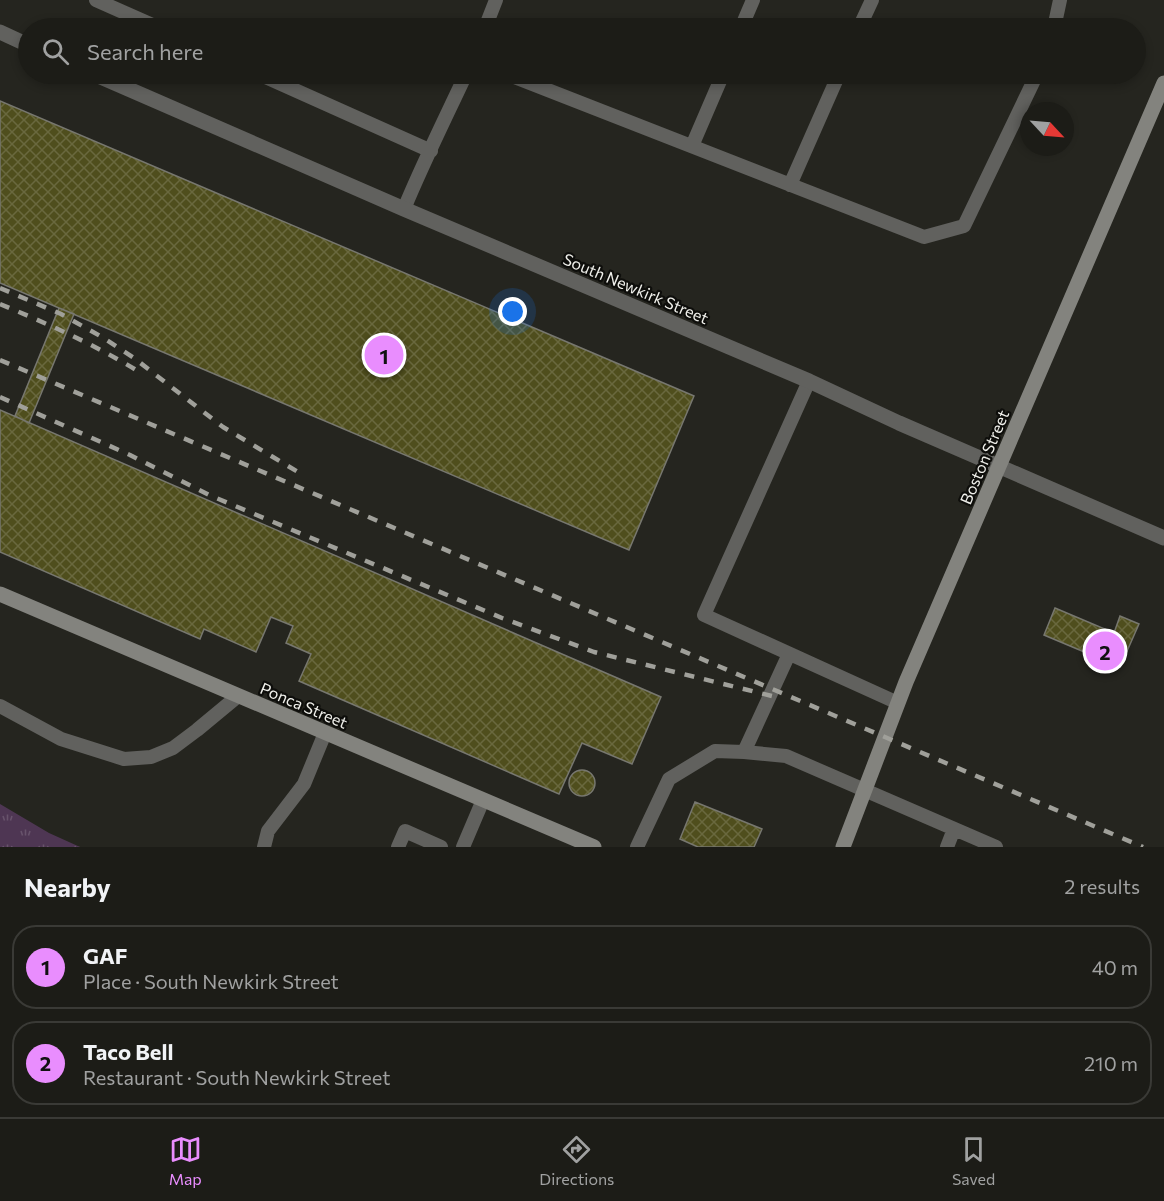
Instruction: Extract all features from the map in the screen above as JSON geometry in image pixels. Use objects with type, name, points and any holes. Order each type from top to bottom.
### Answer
[{"type":"main road","name":"Boston Street","points":[[843,847],[906,682],[1164,83]]},
{"type":"main road","name":"Ponca Street","points":[[0,594],[594,847]]},
{"type":"street","points":[[0,33],[18,41]]},
{"type":"street","name":"South Newkirk Street","points":[[117,84],[809,381],[899,423],[1164,538]]},
{"type":"lane","points":[[96,0],[136,18]]},
{"type":"lane","points":[[488,18],[496,0]]},
{"type":"lane","points":[[745,18],[753,0]]},
{"type":"lane","points":[[864,18],[872,0]]},
{"type":"lane","points":[[1056,18],[1060,0]]},
{"type":"lane","points":[[281,84],[431,151]]},
{"type":"lane","points":[[404,209],[461,84]]},
{"type":"lane","points":[[533,84],[924,237],[964,226],[1032,84]]},
{"type":"lane","points":[[692,146],[719,84]]},
{"type":"lane","points":[[790,185],[835,84]]},
{"type":"lane","points":[[809,381],[704,615],[898,703]]},
{"type":"lane","points":[[744,752],[789,654]]},
{"type":"lane","points":[[0,706],[61,739],[124,759],[151,758],[173,748],[238,696]]},
{"type":"lane","points":[[264,847],[268,831],[304,784],[325,733]]},
{"type":"lane","points":[[637,847],[669,779],[715,751],[786,756],[996,847]]},
{"type":"lane","points":[[463,847],[483,800]]},
{"type":"lane","points":[[947,847],[954,829]]},
{"type":"lane","points":[[398,847],[405,831],[441,847]]},
{"type":"green space","points":[[0,804],[49,833],[80,847],[0,847]]},
{"type":"building","points":[[0,101],[694,396],[629,550],[0,283]]},
{"type":"building","points":[[59,308],[74,314],[29,423],[15,416]]},
{"type":"building","points":[[0,410],[661,697],[632,764],[582,743],[559,794],[299,681],[311,654],[286,643],[293,626],[271,617],[256,652],[204,629],[200,639],[0,552]]},
{"type":"building","points":[[1055,608],[1114,633],[1120,616],[1139,624],[1120,667],[1044,635]]},
{"type":"building","points":[[582,770],[591,774],[595,783],[591,792],[582,796],[573,792],[569,783],[573,774]]},
{"type":"building","points":[[695,802],[762,829],[754,847],[698,847],[680,839]]},
{"type":"railway","points":[[0,288],[61,314],[102,337],[134,358],[223,427],[303,475]]},
{"type":"railway","points":[[0,304],[107,353],[141,373]]},
{"type":"railway","points":[[0,360],[1143,847]]},
{"type":"railway","points":[[0,397],[130,455],[209,495],[502,618],[594,652],[772,696]]},
{"type":"place","name":"GAF","points":[[384,355]]},
{"type":"place","name":"Taco Bell","points":[[1105,651]]}]
